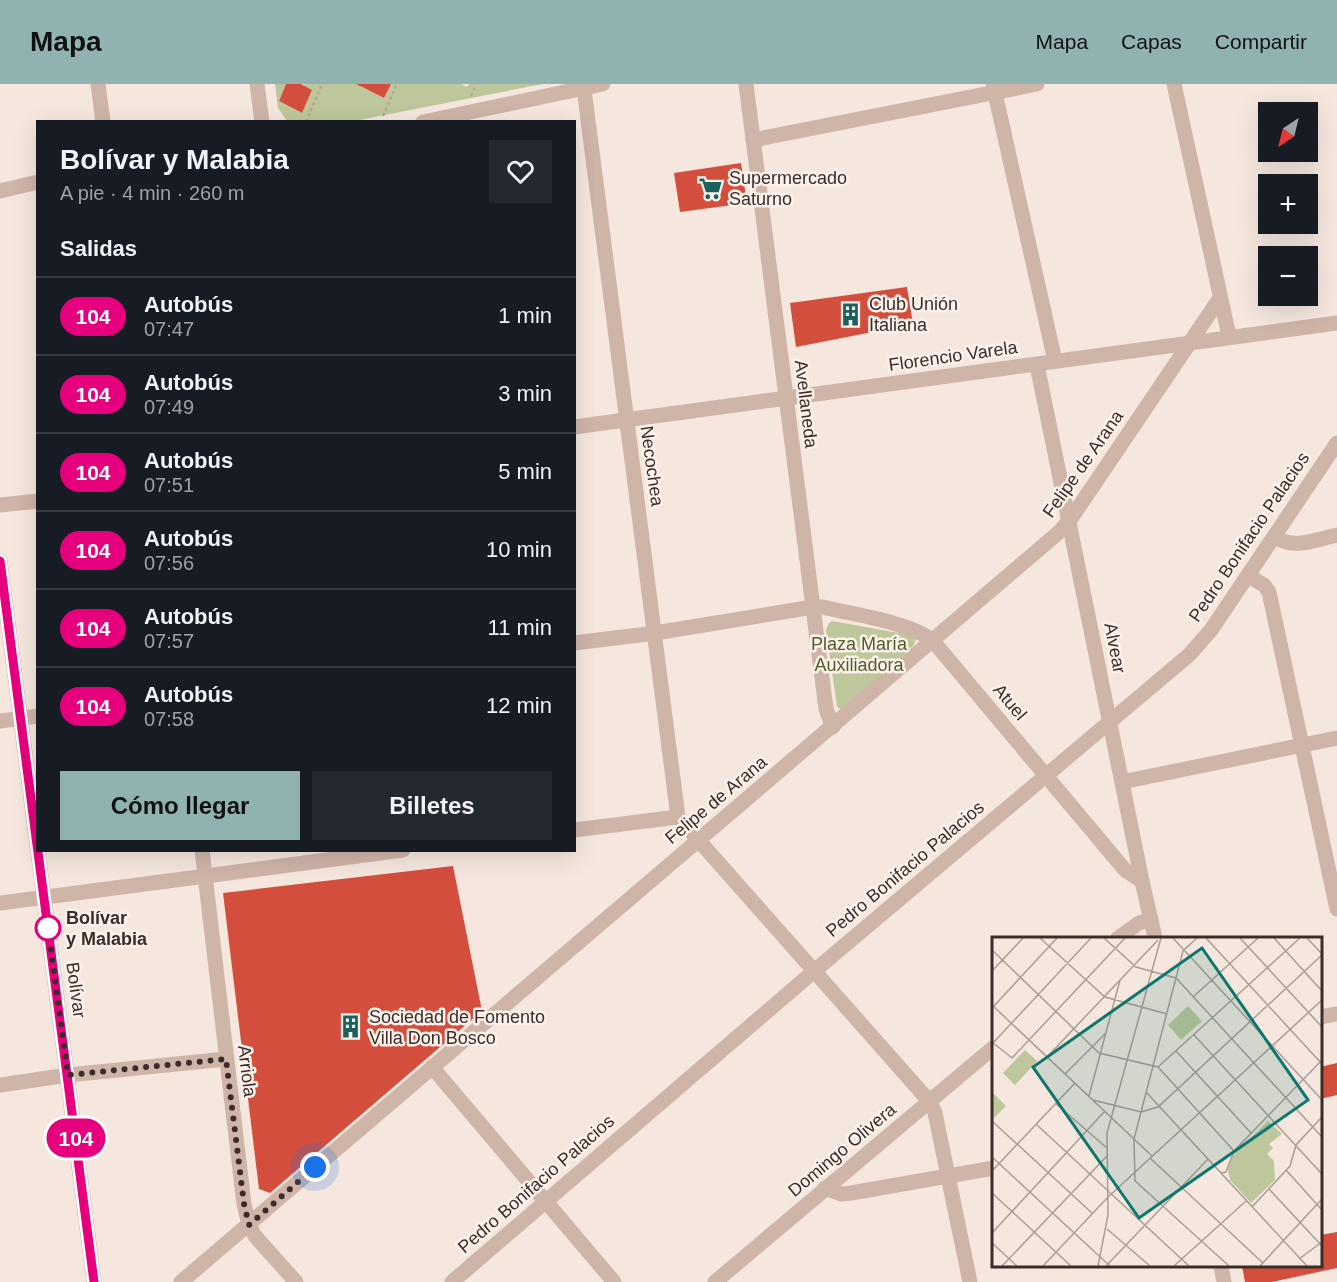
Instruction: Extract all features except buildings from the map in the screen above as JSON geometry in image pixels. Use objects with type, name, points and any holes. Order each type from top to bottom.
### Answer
[{"type":"street","points":[[98,84],[103,120]]},
{"type":"street","points":[[258,84],[262,120]]},
{"type":"street","points":[[431,120],[603,84]]},
{"type":"street","name":"Avellaneda","points":[[746,84],[826,709],[833,727]]},
{"type":"street","points":[[753,140],[994,88],[1037,84]]},
{"type":"street","points":[[1174,84],[1229,336]]},
{"type":"street","points":[[994,88],[1055,361]]},
{"type":"street","name":"Necochea","points":[[584,89],[678,817]]},
{"type":"street","points":[[0,191],[36,182]]},
{"type":"street","name":"Felipe de Arana","points":[[181,1282],[1058,533],[1070,520],[1221,298]]},
{"type":"street","name":"Florencio Varela","points":[[576,426],[1337,323]]},
{"type":"street","name":"Alvear","points":[[1037,365],[1155,937]]},
{"type":"street","name":"Pedro Bonifacio Palacios","points":[[452,1282],[813,972],[1189,655],[1211,630],[1337,443]]},
{"type":"street","points":[[0,505],[36,501]]},
{"type":"street","points":[[1275,536],[1281,542],[1298,544],[1337,535]]},
{"type":"street","name":"Bolívar","points":[[0,561],[36,838]]},
{"type":"street","points":[[1248,576],[1264,585],[1269,592],[1337,909]]},
{"type":"street","name":"Atuel","points":[[576,643],[823,607],[912,629],[933,641],[1125,870],[1142,881]]},
{"type":"street","points":[[0,721],[36,716]]},
{"type":"street","points":[[1122,782],[1337,738]]},
{"type":"street","points":[[576,830],[678,817],[930,1102],[935,1113],[970,1282]]},
{"type":"street","name":"Bolívar","points":[[38,852],[94,1282]]},
{"type":"street","name":"Arriola","points":[[202,852],[244,1204],[249,1225]]},
{"type":"street","points":[[0,903],[362,853]]},
{"type":"street","points":[[1121,937],[1139,923],[1151,919]]},
{"type":"street","points":[[1322,1017],[1337,1014]]},
{"type":"street","name":"Domingo Olivera","points":[[715,1282],[992,1048]]},
{"type":"street","points":[[0,1085],[68,1075],[226,1059]]},
{"type":"street","points":[[432,1067],[615,1282]]},
{"type":"street","points":[[825,1188],[841,1194],[992,1168]]},
{"type":"street","points":[[249,1225],[255,1236],[296,1282]]},
{"type":"street","points":[[1221,1267],[1224,1282]]},
{"type":"path","points":[[307,120],[322,84]]},
{"type":"path","points":[[383,116],[397,84]]},
{"type":"path","points":[[470,99],[476,84]]},
{"type":"path","points":[[895,632],[892,647],[903,656]]},
{"type":"green space","points":[[275,84],[286,84],[279,101],[302,113],[312,90],[304,86],[305,84],[362,84],[361,87],[384,98],[391,84],[461,84],[467,87],[469,84],[543,84],[359,120],[286,120],[278,108]]},
{"type":"green space","name":"Plaza María Auxiliadora","points":[[832,621],[916,638],[914,645],[841,710],[837,706],[826,630]]},
{"type":"bus line","name":"104","points":[[0,561],[36,837]]},
{"type":"bus line","name":"104","points":[[38,852],[94,1282]]},
{"type":"place","name":"Supermercado Saturno","points":[[711,188]]},
{"type":"place","name":"Club Unión Italiana","points":[[851,314]]},
{"type":"place","name":"Bolívar y Malabia","points":[[48,928]]},
{"type":"place","name":"Sociedad de Fomento Villa Don Bosco","points":[[351,1027]]},
{"type":"route","points":[[48,928],[68,1075],[226,1059],[244,1204],[249,1225],[315,1167]]}]
